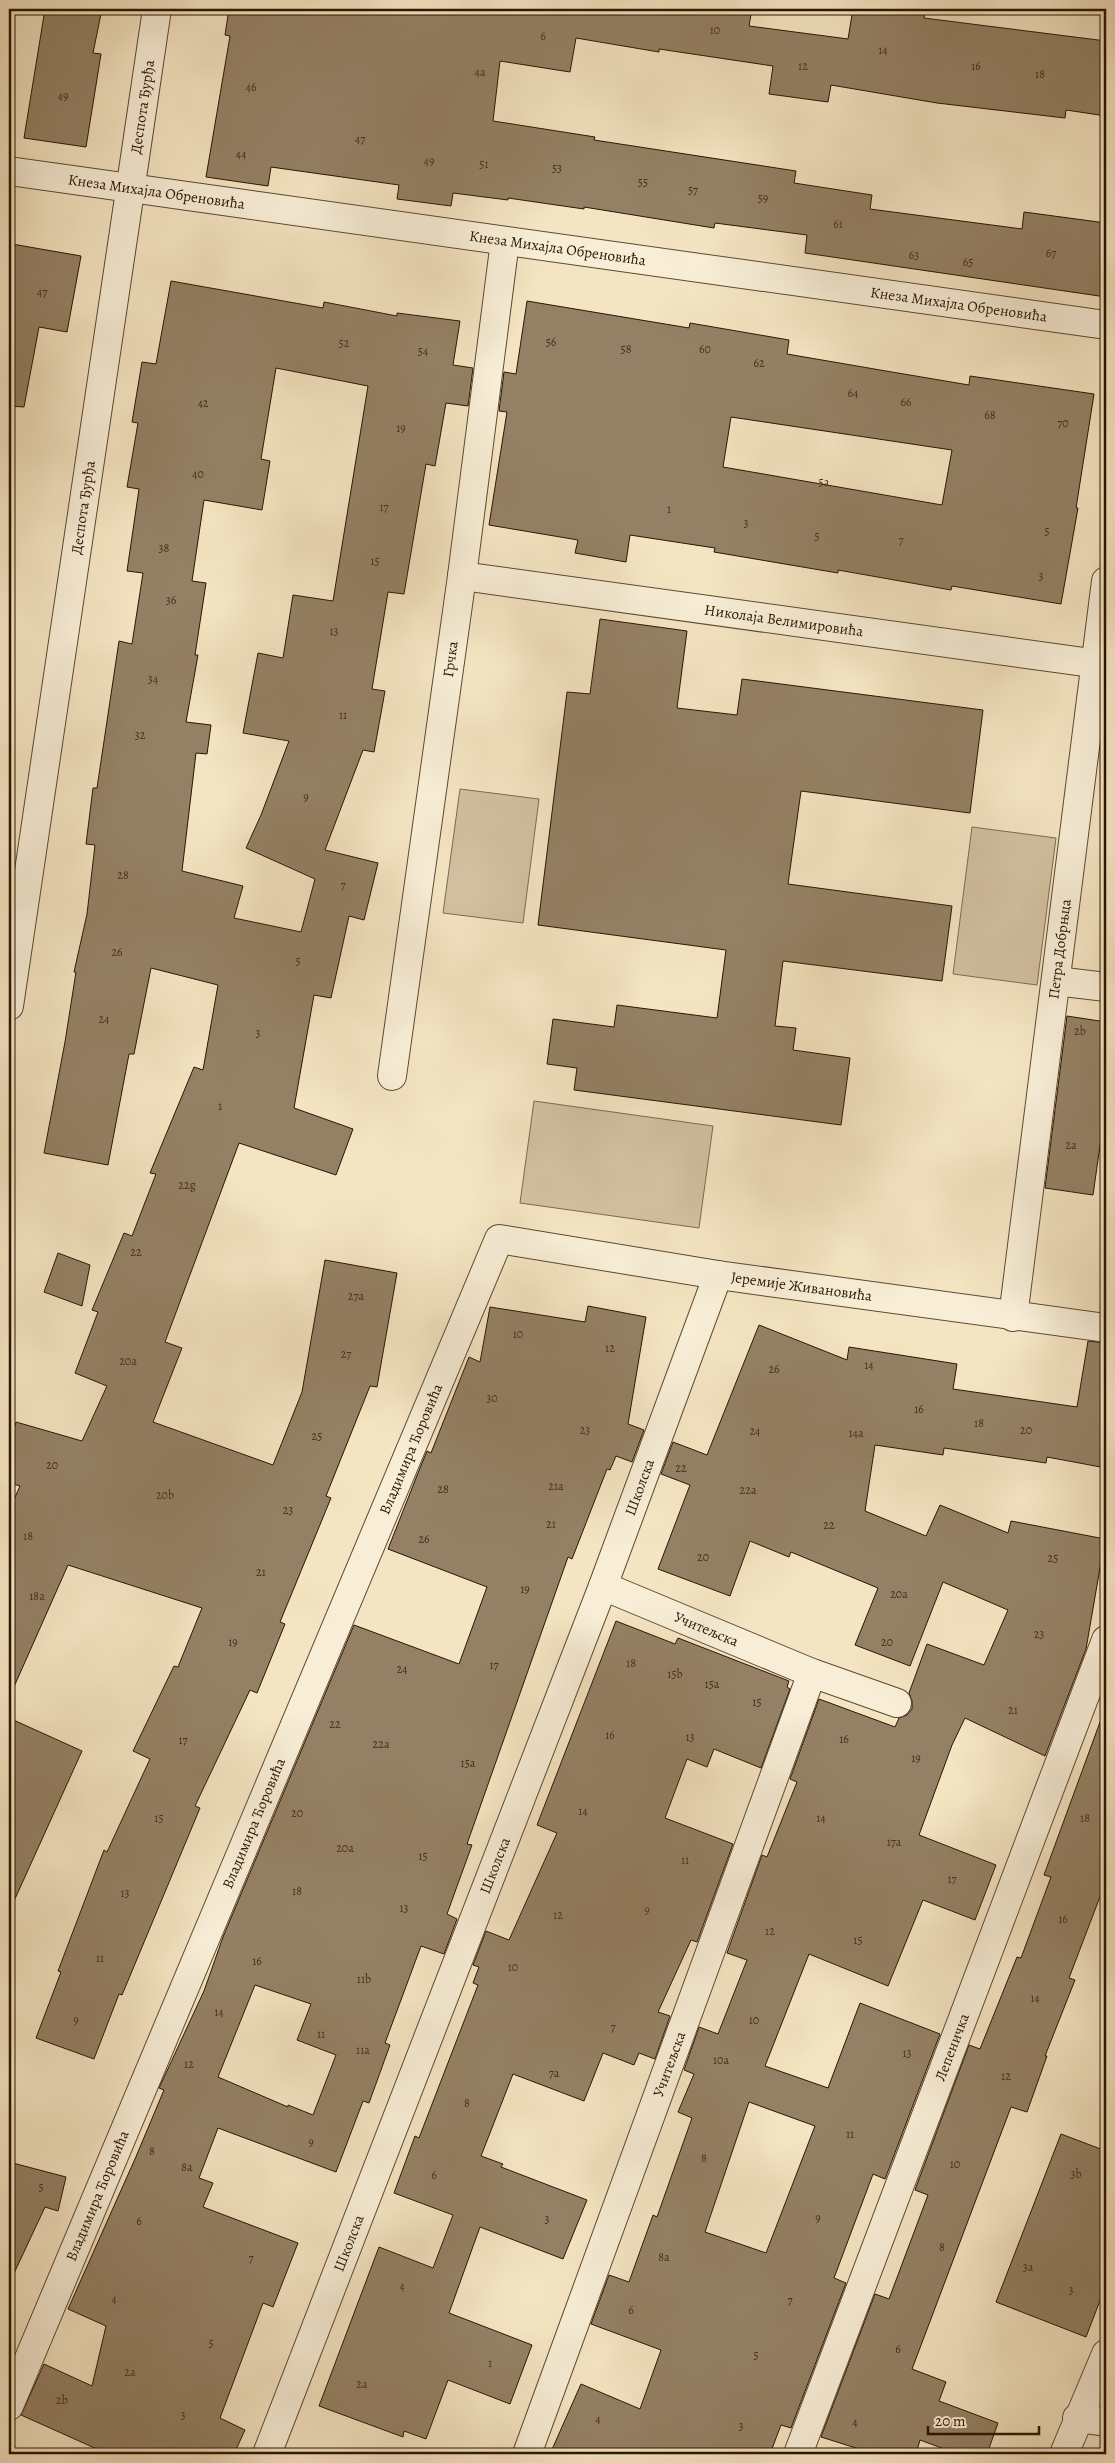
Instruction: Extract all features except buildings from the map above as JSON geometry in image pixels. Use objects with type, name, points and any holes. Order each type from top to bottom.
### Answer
[{"type":"street","name":"Деспота Ђурђа","points":[[9,1006],[157,9]]},
{"type":"street","name":"Кнеза Михајла Обреновића","points":[[9,171],[1106,325]]},
{"type":"street","name":"Грчка","points":[[392,1076],[462,576],[505,241]]},
{"type":"street","name":"Николаја Велимировића","points":[[462,576],[1101,664]]},
{"type":"street","name":"Петра Добрњца","points":[[1013,1317],[1056,981],[1101,664],[1106,581]]},
{"type":"street","points":[[1056,981],[1106,987]]},
{"type":"street","name":"Јеремије Живановића","points":[[499,1239],[718,1275],[1013,1317],[1106,1328]]},
{"type":"street","name":"Владимира Ћоровића","points":[[9,2406],[499,1239]]},
{"type":"street","name":"Школска","points":[[267,2454],[602,1586],[718,1275]]},
{"type":"street","name":"Учитељска","points":[[602,1586],[812,1673],[897,1703]]},
{"type":"street","name":"Лепеничка","points":[[798,2454],[1106,1640]]},
{"type":"street","name":"Учитељска","points":[[527,2454],[812,1673]]},
{"type":"street","points":[[1064,2454],[1077,2418],[1106,2354]]},
{"type":"street","points":[[1077,2418],[1106,2422]]},
{"type":"shaded area","points":[[460,789],[539,799],[523,923],[443,913]]},
{"type":"shaded area","points":[[972,827],[1056,838],[1037,985],[953,974]]},
{"type":"shaded area","points":[[534,1101],[713,1126],[699,1228],[520,1203]]}]
